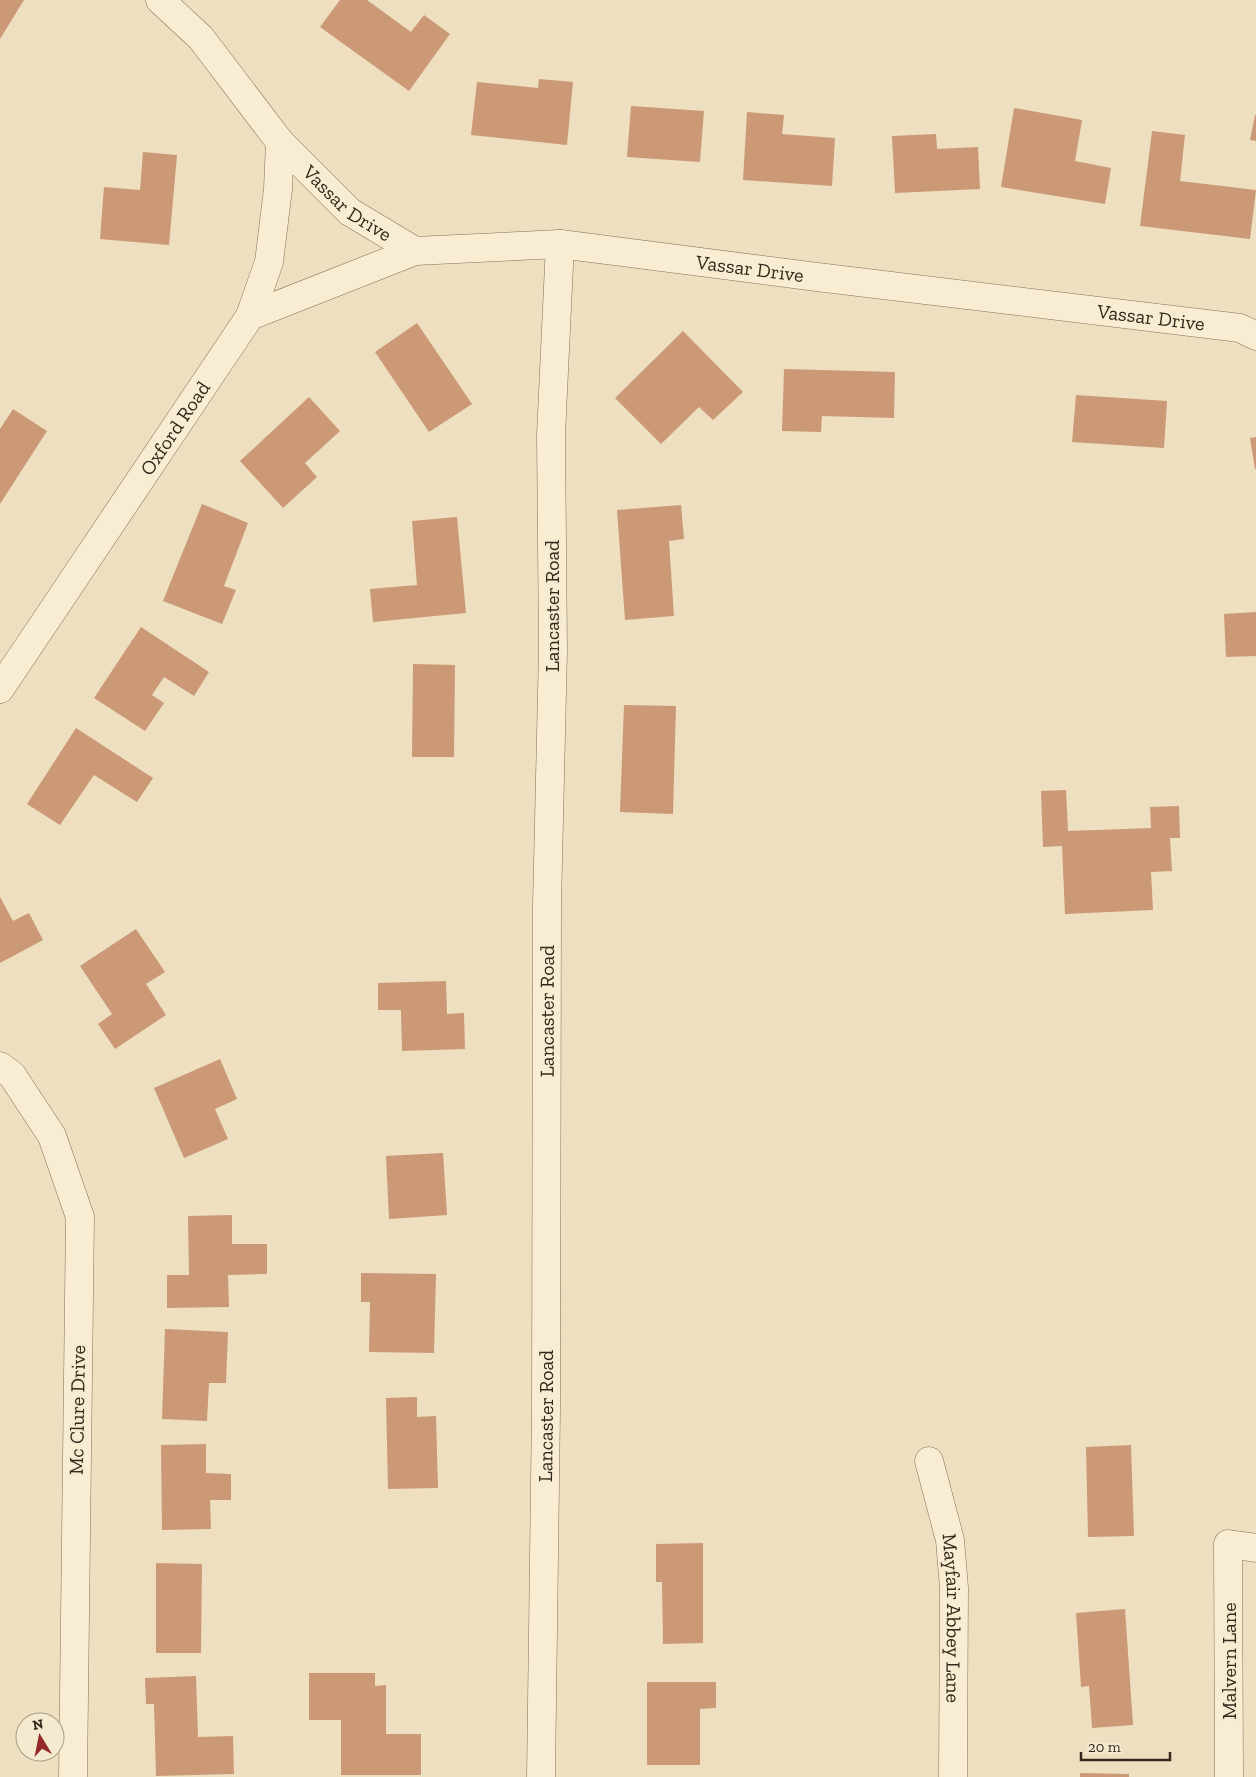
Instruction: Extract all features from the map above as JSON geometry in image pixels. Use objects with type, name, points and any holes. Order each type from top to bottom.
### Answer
[{"type":"street","name":"Vassar Drive","points":[[160,0],[201,38],[280,142],[350,212],[415,251],[560,244],[1240,328],[1256,336]]},
{"type":"street","name":"Vassar Drive","points":[[250,316],[269,262],[278,189],[280,142]]},
{"type":"street","name":"Lancaster Road","points":[[541,1777],[546,1410],[547,905],[553,650],[551,435],[560,244]]},
{"type":"street","points":[[250,316],[415,251]]},
{"type":"street","name":"Oxford Road","points":[[0,689],[250,316]]},
{"type":"street","name":"Mc Clure Drive","points":[[0,1066],[12,1074],[52,1136],[80,1216],[73,1777]]},
{"type":"street","name":"Mayfair Abbey Lane","points":[[930,1462],[950,1540],[954,1588],[952,1777]]},
{"type":"street","name":"Malvern Lane","points":[[1229,1777],[1228,1544],[1256,1548]]},
{"type":"building","points":[[0,0],[24,0],[0,39]]},
{"type":"building","points":[[340,0],[367,0],[411,32],[424,15],[450,34],[409,91],[320,27]]},
{"type":"building","points":[[539,79],[573,82],[567,145],[471,135],[477,82],[538,88]]},
{"type":"building","points":[[631,106],[704,111],[700,162],[627,157]]},
{"type":"building","points":[[1014,108],[1082,120],[1075,161],[1111,168],[1105,204],[1001,187]]},
{"type":"building","points":[[747,112],[784,115],[782,134],[835,138],[832,186],[743,180]]},
{"type":"building","points":[[1256,115],[1256,141],[1250,140]]},
{"type":"building","points":[[1152,131],[1185,135],[1180,181],[1256,190],[1250,239],[1140,226]]},
{"type":"building","points":[[936,134],[937,149],[978,147],[980,189],[895,193],[892,136]]},
{"type":"building","points":[[143,152],[177,155],[169,245],[100,239],[104,187],[140,190]]},
{"type":"building","points":[[417,323],[472,404],[429,432],[375,352]]},
{"type":"building","points":[[683,331],[743,392],[713,420],[699,407],[661,444],[615,398]]},
{"type":"building","points":[[784,369],[895,372],[894,418],[822,416],[821,432],[782,431]]},
{"type":"building","points":[[1076,395],[1167,401],[1164,448],[1072,442]]},
{"type":"building","points":[[309,397],[340,431],[305,463],[317,477],[283,508],[240,461]]},
{"type":"building","points":[[13,409],[47,431],[0,504],[0,429]]},
{"type":"building","points":[[1256,437],[1256,469],[1255,469],[1250,438]]},
{"type":"building","points":[[202,504],[248,523],[224,586],[236,590],[222,624],[163,601]]},
{"type":"building","points":[[681,505],[684,539],[669,541],[674,616],[625,620],[617,510]]},
{"type":"building","points":[[457,517],[466,613],[373,622],[370,589],[417,585],[412,521]]},
{"type":"building","points":[[1256,612],[1256,656],[1226,657],[1224,614]]},
{"type":"building","points":[[141,627],[209,672],[194,696],[164,677],[152,695],[164,703],[145,731],[94,698]]},
{"type":"building","points":[[413,664],[455,665],[454,757],[412,757]]},
{"type":"building","points":[[624,705],[676,706],[673,814],[620,812]]},
{"type":"building","points":[[76,728],[153,778],[137,802],[94,775],[60,825],[27,804]]},
{"type":"building","points":[[1066,790],[1068,831],[1151,828],[1150,807],[1179,806],[1180,838],[1170,838],[1172,871],[1151,872],[1153,910],[1065,914],[1062,846],[1043,847],[1041,791]]},
{"type":"building","points":[[0,897],[13,921],[29,913],[43,940],[0,963]]},
{"type":"building","points":[[136,929],[165,972],[146,984],[166,1015],[115,1049],[98,1024],[112,1014],[80,966]]},
{"type":"building","points":[[446,981],[447,1014],[464,1013],[465,1049],[402,1051],[401,1010],[378,1010],[378,983]]},
{"type":"building","points":[[220,1059],[237,1099],[215,1109],[228,1139],[184,1158],[154,1088]]},
{"type":"building","points":[[443,1153],[447,1215],[389,1219],[386,1156]]},
{"type":"building","points":[[232,1215],[232,1244],[267,1244],[267,1274],[228,1275],[229,1307],[167,1308],[167,1275],[189,1275],[188,1216]]},
{"type":"building","points":[[361,1273],[436,1274],[434,1353],[369,1352],[370,1302],[361,1302]]},
{"type":"building","points":[[165,1329],[228,1332],[226,1383],[209,1383],[207,1421],[162,1419]]},
{"type":"building","points":[[417,1397],[417,1417],[436,1416],[438,1488],[388,1489],[386,1398]]},
{"type":"building","points":[[206,1444],[206,1473],[231,1474],[231,1500],[210,1500],[211,1529],[162,1530],[161,1445]]},
{"type":"building","points":[[1131,1445],[1134,1536],[1088,1537],[1086,1447]]},
{"type":"building","points":[[703,1543],[703,1643],[663,1644],[662,1582],[656,1582],[656,1544]]},
{"type":"building","points":[[156,1563],[202,1564],[201,1653],[156,1653]]},
{"type":"building","points":[[1125,1609],[1133,1725],[1092,1728],[1089,1686],[1081,1687],[1076,1613]]},
{"type":"building","points":[[309,1673],[375,1673],[375,1686],[386,1685],[386,1734],[421,1734],[421,1775],[341,1775],[341,1720],[309,1720]]},
{"type":"building","points":[[196,1676],[198,1737],[233,1736],[234,1774],[156,1776],[154,1704],[146,1704],[145,1678]]},
{"type":"building","points":[[647,1682],[716,1682],[716,1708],[700,1709],[700,1765],[647,1765]]},
{"type":"building","points":[[1080,1773],[1129,1774],[1129,1777],[1080,1777]]}]
